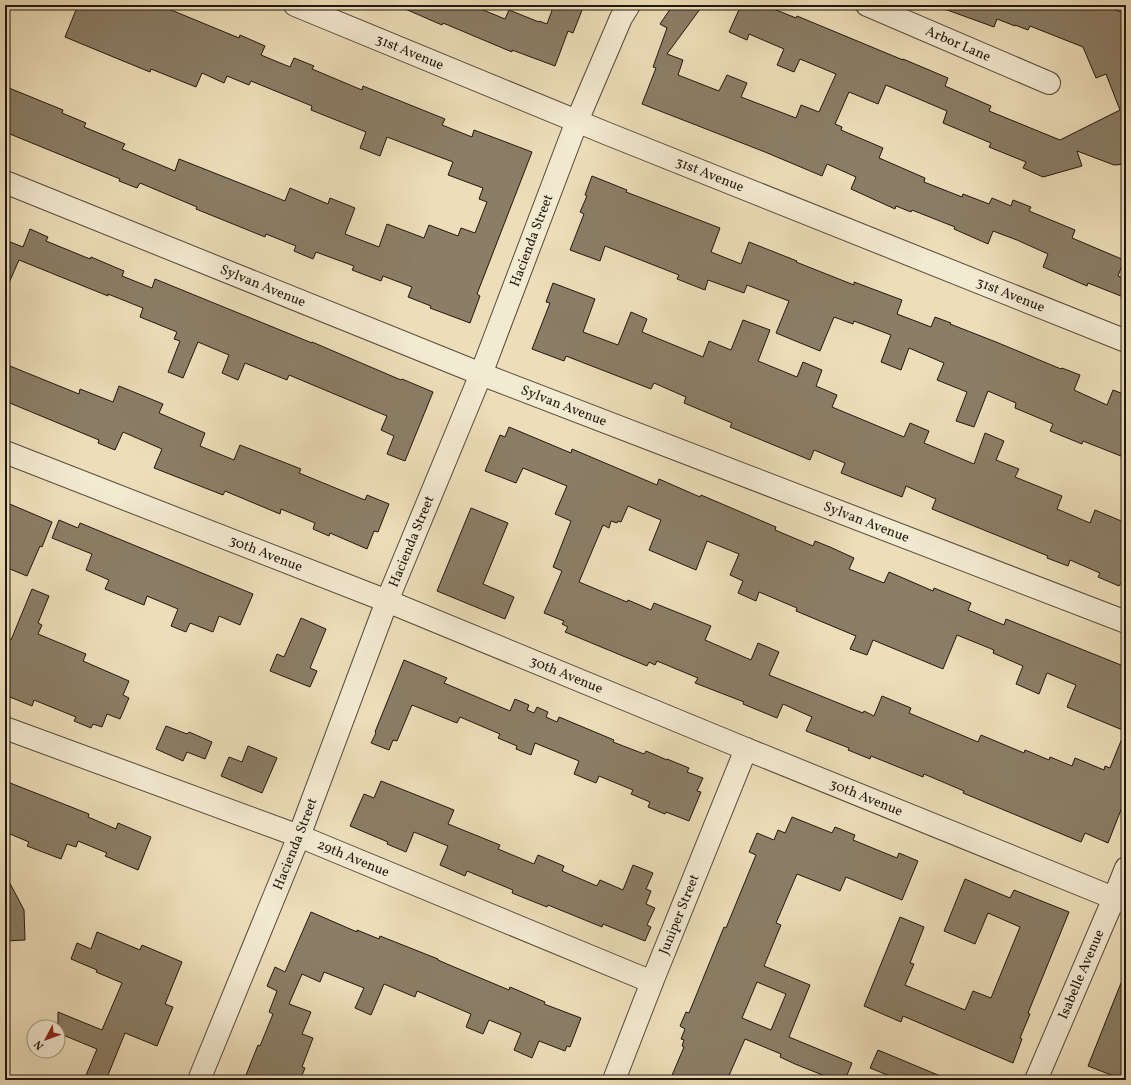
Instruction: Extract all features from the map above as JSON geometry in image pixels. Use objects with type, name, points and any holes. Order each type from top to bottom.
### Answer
[{"type":"street","name":"31st Avenue","points":[[295,5],[577,121],[1126,341]]},
{"type":"street","name":"Hacienda Street","points":[[199,1080],[299,836],[387,601],[481,374],[577,121],[621,18],[629,5]]},
{"type":"street","name":"Arbor Lane","points":[[866,5],[1049,83]]},
{"type":"street","name":"Sylvan Avenue","points":[[5,182],[481,374],[1126,622]]},
{"type":"street","name":"30th Avenue","points":[[5,452],[387,601],[746,750],[1120,900]]},
{"type":"street","name":"29th Avenue","points":[[5,728],[299,836],[652,982]]},
{"type":"street","name":"Juniper Street","points":[[614,1080],[746,750]]},
{"type":"street","name":"Isabelle Avenue","points":[[1036,1080],[1120,900],[1126,868]]},
{"type":"building","points":[[78,5],[159,5],[239,38],[240,35],[265,46],[261,55],[290,67],[294,58],[314,66],[312,69],[362,90],[363,86],[445,119],[442,125],[472,137],[474,130],[532,152],[477,294],[480,296],[470,323],[430,308],[431,306],[408,297],[412,287],[383,276],[381,281],[352,270],[354,266],[316,252],[313,259],[294,251],[296,246],[266,234],[265,237],[196,209],[197,207],[140,183],[137,188],[119,181],[120,179],[5,132],[5,97],[9,88],[63,110],[62,113],[86,123],[84,127],[125,144],[122,149],[175,171],[179,159],[285,201],[290,188],[328,204],[330,198],[355,208],[345,234],[379,247],[387,224],[424,238],[429,225],[458,236],[461,228],[475,233],[487,202],[479,199],[483,188],[448,175],[453,162],[387,137],[380,156],[360,148],[366,132],[311,110],[312,106],[251,81],[249,85],[227,76],[224,83],[202,73],[196,87],[151,69],[150,72],[65,37]]},
{"type":"building","points":[[396,5],[471,5],[505,19],[509,10],[547,24],[554,5],[584,5],[573,33],[568,31],[555,66],[512,50],[512,52],[443,23],[442,25]]},
{"type":"building","points":[[673,5],[703,5],[667,54],[683,60],[678,75],[719,91],[727,75],[747,83],[741,97],[796,118],[801,105],[819,112],[836,74],[800,59],[794,72],[777,65],[784,49],[749,34],[747,40],[729,32],[741,5],[764,5],[796,18],[797,16],[948,78],[945,86],[991,106],[989,111],[1060,140],[1120,110],[1106,74],[1096,78],[1083,47],[1030,26],[1028,30],[997,19],[994,27],[939,7],[940,5],[1103,5],[1126,14],[1126,164],[1114,165],[1077,151],[1082,166],[1043,177],[1023,168],[1026,162],[989,147],[991,143],[943,123],[947,111],[886,85],[878,104],[849,92],[835,124],[842,127],[841,130],[883,148],[879,158],[925,178],[924,182],[962,197],[963,194],[989,204],[992,198],[1011,206],[1013,200],[1031,207],[1029,211],[1075,230],[1072,238],[1124,260],[1118,276],[1126,279],[1126,298],[1088,283],[1087,286],[1043,267],[1048,254],[1017,240],[993,231],[988,244],[954,229],[955,227],[912,210],[911,212],[896,206],[895,209],[851,189],[856,177],[827,164],[822,176],[642,104],[656,68],[653,67],[667,28],[660,24]]},
{"type":"building","points":[[592,176],[627,190],[626,192],[720,228],[711,252],[741,264],[749,242],[854,285],[854,282],[902,300],[897,314],[931,327],[935,317],[1061,369],[1062,368],[1080,375],[1074,390],[1107,405],[1113,390],[1126,395],[1126,458],[1083,441],[1082,444],[1050,431],[1053,424],[1015,408],[1016,403],[988,391],[974,427],[956,421],[967,392],[937,380],[944,363],[909,348],[901,370],[881,362],[891,335],[854,321],[853,324],[834,317],[820,351],[776,333],[789,301],[747,285],[744,293],[708,280],[705,290],[677,279],[679,275],[605,246],[600,261],[570,250],[584,214],[580,212],[587,196],[585,195]]},
{"type":"building","points":[[30,229],[48,237],[46,241],[90,259],[91,257],[124,271],[122,276],[152,288],[155,279],[433,392],[405,461],[387,454],[394,436],[381,430],[387,416],[289,375],[287,380],[245,363],[238,380],[222,373],[229,355],[198,342],[183,378],[168,372],[180,341],[174,339],[177,332],[140,317],[143,308],[108,294],[108,296],[19,260],[5,292],[5,240],[23,247]]},
{"type":"building","points":[[553,283],[595,299],[583,332],[618,345],[631,312],[647,319],[642,332],[703,357],[709,341],[731,350],[743,320],[770,330],[758,361],[797,377],[803,362],[822,370],[816,386],[837,395],[832,407],[904,437],[910,423],[929,431],[924,443],[974,464],[985,433],[1004,441],[996,460],[1019,469],[1015,477],[1062,496],[1057,509],[1090,523],[1095,510],[1126,523],[1126,585],[1121,583],[1119,586],[1098,577],[1100,573],[1070,560],[1068,566],[1047,558],[1048,556],[932,509],[936,499],[906,486],[902,497],[841,473],[845,463],[814,450],[810,460],[730,427],[732,423],[684,403],[686,397],[654,383],[651,389],[566,356],[564,361],[532,349],[550,303],[546,302]]},
{"type":"building","points":[[5,364],[79,394],[80,389],[113,402],[119,386],[163,404],[159,413],[205,433],[200,446],[234,460],[240,445],[301,469],[299,473],[365,500],[367,495],[389,504],[378,532],[374,531],[367,549],[330,533],[329,536],[313,529],[315,523],[281,509],[280,514],[225,491],[223,495],[154,468],[162,449],[123,432],[115,450],[98,443],[99,440],[5,401]]},
{"type":"building","points":[[509,427],[571,453],[572,449],[657,485],[659,479],[776,527],[775,530],[813,546],[815,541],[854,558],[849,569],[884,583],[889,572],[933,591],[934,588],[971,603],[968,610],[1004,625],[1006,619],[1126,667],[1126,797],[1108,843],[1085,833],[1081,842],[963,793],[964,791],[924,774],[923,777],[871,756],[870,759],[848,750],[849,748],[806,731],[812,717],[783,704],[777,718],[743,704],[744,702],[695,683],[698,678],[657,661],[655,665],[649,662],[647,666],[565,632],[568,627],[562,624],[564,621],[544,613],[562,571],[553,567],[571,521],[555,514],[567,486],[523,468],[516,483],[485,471],[500,435],[505,437]],"holes":[[[628,506],[661,520],[649,550],[696,570],[707,541],[739,554],[730,575],[743,581],[738,593],[756,601],[759,592],[797,608],[796,611],[856,636],[850,649],[867,655],[873,640],[943,669],[957,635],[994,650],[993,653],[1023,666],[1016,684],[1039,694],[1047,673],[1076,685],[1067,707],[1125,731],[1110,768],[1105,766],[1104,770],[1075,758],[1072,766],[1050,757],[1049,760],[1025,750],[1024,753],[981,735],[978,742],[909,713],[911,708],[882,696],[874,716],[864,711],[863,713],[769,675],[779,652],[758,643],[751,660],[705,640],[711,626],[654,603],[651,610],[628,600],[627,602],[579,582],[603,525],[609,528],[611,521],[617,523],[618,521],[621,522]]]},
{"type":"building","points":[[5,502],[52,522],[42,547],[40,546],[27,576],[5,567]]},
{"type":"building","points":[[471,508],[508,523],[483,584],[514,597],[505,619],[437,591]]},
{"type":"building","points":[[59,520],[78,528],[80,523],[253,594],[240,625],[219,616],[213,632],[190,623],[186,632],[171,626],[178,609],[147,596],[144,605],[105,589],[109,580],[86,570],[92,554],[52,538]]},
{"type":"building","points":[[32,589],[49,596],[38,623],[42,625],[38,634],[86,654],[83,661],[129,681],[123,695],[129,698],[120,719],[107,714],[102,727],[93,724],[91,728],[74,721],[76,717],[34,700],[32,706],[5,695],[5,637],[11,640]]},
{"type":"building","points":[[301,618],[326,629],[310,668],[317,671],[310,687],[270,671],[277,654],[284,657]]},
{"type":"building","points":[[404,660],[447,678],[444,683],[510,711],[515,699],[529,705],[527,710],[534,713],[537,707],[548,712],[546,717],[557,722],[559,717],[614,740],[613,742],[644,754],[646,751],[689,768],[687,772],[703,778],[697,791],[701,792],[689,821],[648,807],[650,802],[631,794],[633,790],[599,776],[596,783],[574,774],[579,761],[535,743],[531,755],[516,749],[517,746],[498,738],[500,734],[460,717],[457,723],[412,705],[397,741],[393,740],[389,750],[371,743]]},
{"type":"building","points":[[166,726],[187,734],[189,732],[212,742],[205,759],[187,752],[183,761],[156,749]]},
{"type":"building","points":[[248,746],[277,758],[262,793],[221,776],[229,757],[242,762]]},
{"type":"building","points":[[5,781],[89,814],[88,817],[116,829],[118,823],[151,837],[138,870],[105,856],[107,853],[78,841],[76,847],[67,844],[61,859],[27,846],[29,842],[5,832]]},
{"type":"building","points":[[381,781],[454,810],[448,824],[500,845],[498,849],[534,864],[538,855],[564,866],[562,871],[597,886],[600,880],[623,890],[633,865],[653,873],[646,889],[651,891],[646,904],[655,908],[647,925],[651,927],[645,941],[603,924],[602,927],[548,905],[547,907],[512,893],[513,890],[467,871],[465,876],[440,865],[448,846],[414,832],[406,852],[387,844],[388,842],[350,826],[364,794],[374,798]]},
{"type":"building","points":[[792,817],[832,833],[835,827],[855,835],[853,840],[897,858],[899,853],[918,861],[902,900],[846,877],[840,891],[797,874],[776,923],[781,925],[764,966],[810,985],[789,1037],[852,1063],[845,1080],[835,1080],[795,1064],[780,1057],[781,1054],[745,1039],[727,1080],[670,1080],[684,1047],[682,1046],[684,1040],[681,1039],[685,1029],[680,1026],[686,1012],[689,1013],[724,927],[726,928],[756,855],[749,852],[757,833],[774,840],[778,830],[785,833]],"holes":[[[757,982],[786,994],[771,1030],[742,1018]]]},
{"type":"building","points":[[5,874],[24,910],[25,940],[5,941]]},
{"type":"building","points":[[965,879],[1010,898],[1014,890],[1069,912],[1028,1013],[1030,1014],[1020,1038],[1022,1039],[1013,1063],[903,1016],[901,1022],[864,1006],[900,917],[924,927],[910,963],[914,964],[905,985],[965,1010],[973,991],[991,998],[1020,927],[988,913],[975,944],[944,931]]},
{"type":"building","points":[[311,912],[357,932],[357,930],[379,939],[380,936],[509,990],[510,987],[545,1002],[544,1004],[581,1018],[570,1047],[567,1046],[565,1051],[539,1041],[532,1058],[514,1050],[521,1033],[489,1020],[483,1034],[466,1027],[471,1014],[417,991],[415,997],[384,984],[371,1015],[355,1008],[364,988],[324,972],[320,982],[302,974],[289,1004],[311,1012],[302,1034],[313,1038],[302,1067],[305,1068],[300,1080],[244,1080],[258,1045],[260,1046],[273,1014],[269,1012],[277,991],[267,986],[275,967],[285,972]]},
{"type":"building","points":[[97,932],[140,950],[142,945],[182,962],[165,1004],[173,1007],[157,1046],[125,1033],[106,1080],[84,1080],[97,1049],[66,1036],[66,1019],[58,1019],[58,1012],[102,1030],[122,983],[71,959],[77,943],[91,949]]},
{"type":"building","points":[[1125,973],[1126,1080],[1124,1080],[1088,1066]]},
{"type":"building","points":[[878,1050],[950,1080],[900,1080],[870,1068]]}]
